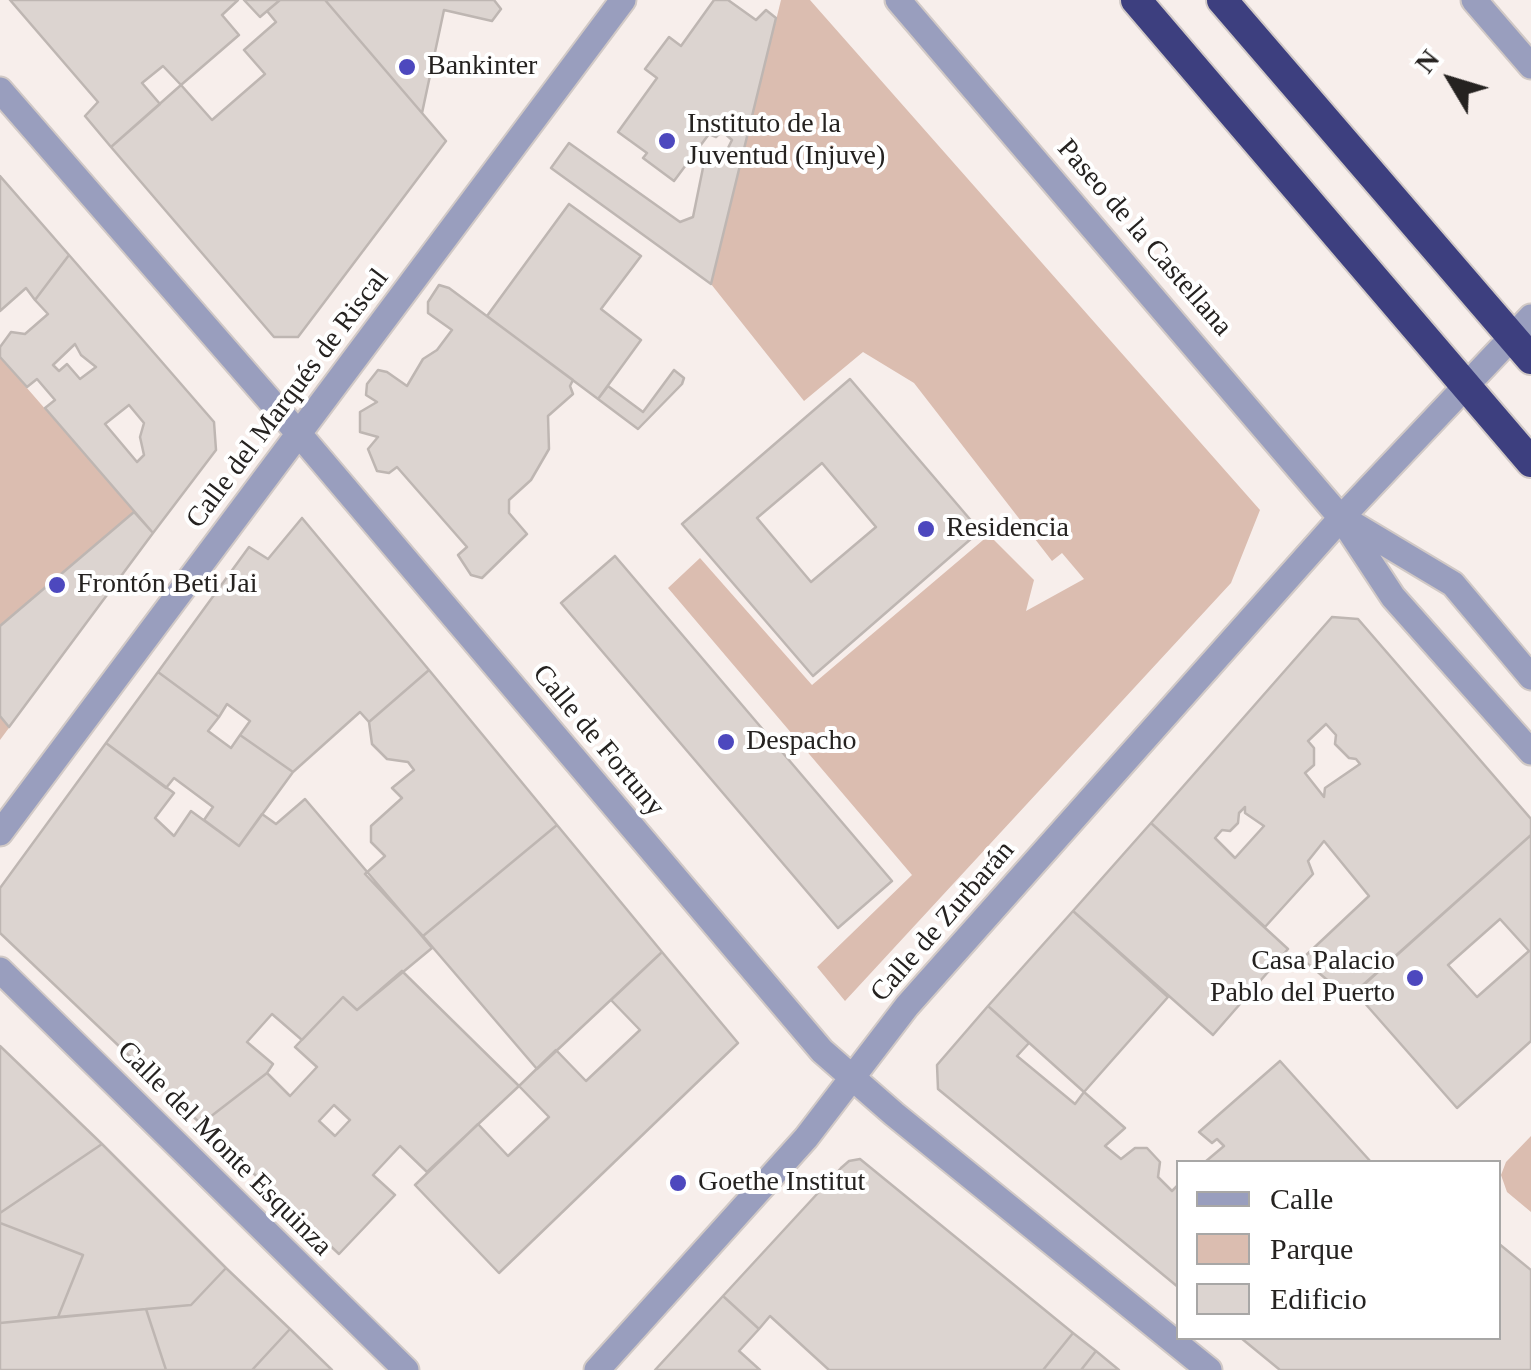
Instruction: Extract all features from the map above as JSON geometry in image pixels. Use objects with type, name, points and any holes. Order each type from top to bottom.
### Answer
[{"type":"highway","points":[[1136,0],[1531,462]]},
{"type":"highway","points":[[1222,0],[1525,338]]},
{"type":"street","name":"Paseo de la Castellana","points":[[898,0],[1341,518],[1393,596],[1531,752]]},
{"type":"street","points":[[1474,0],[1530,62]]},
{"type":"street","name":"Calle del Marqués de Riscal","points":[[0,833],[299,434],[613,4]]},
{"type":"street","name":"Calle de Fortuny","points":[[0,90],[299,434],[822,1051],[1210,1370]]},
{"type":"street","name":"Calle de Zurbarán","points":[[597,1370],[806,1138],[907,1006],[1341,518],[1466,386],[1525,338]]},
{"type":"street","name":"Paseo de la Castellana","points":[[1341,518],[1453,584],[1531,677]]},
{"type":"street","name":"Calle del Monte Esquinza","points":[[0,970],[406,1370]]},
{"type":"green space","points":[[781,0],[810,0],[1260,510],[1231,583],[845,1001],[817,967],[912,875],[668,588],[700,558],[812,685],[989,535],[1034,580],[1026,611],[1084,579],[1062,553],[1052,561],[914,383],[863,352],[804,401],[711,284]]},
{"type":"green space","name":"Frontón Beti Jai","points":[[0,357],[153,533],[0,740]]},
{"type":"green space","points":[[1531,1136],[1531,1212],[1507,1192],[1501,1175],[1506,1162]]},
{"type":"building","points":[[10,0],[238,0],[222,15],[239,35],[181,85],[163,66],[142,83],[160,104],[111,147],[85,116],[98,102]]},
{"type":"building","points":[[244,0],[280,0],[260,17]]},
{"type":"building","points":[[280,0],[325,0],[446,141],[298,337],[274,337],[111,147],[181,85],[212,120],[265,74],[244,50],[276,22],[267,11]]},
{"type":"building","name":"Bankinter","points":[[325,0],[494,0],[501,9],[492,21],[444,10],[422,113]]},
{"type":"building","name":"Instituto de la Juventud (Injuve)","points":[[714,0],[728,0],[756,20],[766,10],[776,18],[711,284],[551,168],[569,143],[680,222],[693,217],[706,153],[724,156],[732,140],[722,131],[716,137],[709,134],[674,181],[643,158],[647,153],[618,132],[657,78],[645,69],[669,37],[681,46]]},
{"type":"building","points":[[0,176],[69,255],[35,300],[26,288],[0,311]]},
{"type":"building","points":[[569,204],[641,256],[601,309],[641,340],[598,399],[487,316]]},
{"type":"building","points":[[69,255],[214,422],[216,450],[153,533],[45,408],[55,400],[37,379],[27,387],[0,357],[0,347],[11,332],[25,334],[48,314],[35,300]],"holes":[[[75,344],[96,367],[80,379],[67,364],[59,371],[53,365]],[[129,405],[144,423],[140,437],[144,455],[137,462],[105,424]]]},
{"type":"building","points":[[439,285],[449,288],[573,380],[573,394],[548,416],[549,449],[531,480],[509,500],[509,513],[527,534],[482,578],[471,575],[458,555],[467,547],[397,467],[389,473],[377,471],[368,449],[378,437],[360,432],[360,412],[377,402],[366,395],[367,384],[378,370],[407,386],[423,359],[437,350],[452,330],[428,313],[428,302]]},
{"type":"building","points":[[674,370],[684,378],[682,384],[638,429],[598,399],[608,386],[643,412]]},
{"type":"building","name":"Residencia","points":[[850,379],[980,531],[813,676],[682,524]],"holes":[[[822,463],[876,527],[811,582],[757,518]]]},
{"type":"building","points":[[134,512],[153,533],[9,727],[0,716],[0,626]]},
{"type":"building","points":[[302,518],[429,670],[369,722],[360,712],[293,772],[240,735],[250,721],[227,704],[219,717],[158,672],[249,547],[268,559]]},
{"type":"building","name":"Despacho","points":[[615,556],[892,881],[838,928],[561,603]]},
{"type":"building","points":[[1332,617],[1358,619],[1531,819],[1531,835],[1349,998],[1302,959],[1369,896],[1324,841],[1308,861],[1313,874],[1265,927],[1151,823]],"holes":[[[1326,724],[1336,735],[1335,744],[1360,764],[1325,788],[1324,797],[1305,773],[1314,765],[1314,748],[1308,741]],[[1245,807],[1245,813],[1264,826],[1235,858],[1215,838],[1238,823],[1239,813]]]},
{"type":"building","points":[[429,670],[557,825],[423,936],[365,874],[385,856],[371,842],[371,826],[402,798],[392,788],[414,770],[408,762],[387,759],[372,744],[369,722]]},
{"type":"building","points":[[158,672],[219,717],[208,731],[231,748],[240,735],[293,772],[239,846],[204,820],[213,807],[174,778],[166,788],[106,743]]},
{"type":"building","points":[[106,743],[174,793],[155,818],[174,836],[191,811],[239,846],[262,814],[276,824],[305,799],[432,948],[357,1010],[343,997],[302,1040],[272,1014],[247,1042],[273,1064],[267,1073],[201,1124],[0,933],[0,888]]},
{"type":"building","points":[[1151,823],[1288,949],[1213,1035],[1073,911]]},
{"type":"building","points":[[557,825],[662,952],[537,1069],[423,936]]},
{"type":"building","name":"Casa Palacio Pablo del Puerto","points":[[1531,835],[1531,1041],[1457,1108],[1355,992]],"holes":[[[1500,919],[1529,951],[1477,997],[1448,965]]]},
{"type":"building","points":[[1073,911],[1168,997],[1084,1092],[988,1006]]},
{"type":"building","points":[[662,952],[738,1043],[499,1273],[415,1185],[478,1124],[508,1156],[549,1117],[519,1086],[556,1050],[586,1081],[640,1030],[611,1000]]},
{"type":"building","points":[[402,971],[519,1086],[427,1172],[400,1146],[373,1175],[395,1195],[339,1254],[201,1124],[267,1073],[290,1096],[317,1067],[295,1047],[343,997],[357,1010]],"holes":[[[334,1105],[350,1120],[335,1136],[319,1121]]]},
{"type":"building","points":[[988,1006],[1029,1043],[1017,1056],[1075,1104],[1084,1092],[1125,1128],[1105,1146],[1121,1159],[1135,1148],[1147,1148],[1160,1162],[1158,1177],[1172,1191],[1176,1187],[1176,1285],[938,1089],[937,1065]]},
{"type":"building","points":[[0,1046],[102,1144],[0,1213]]},
{"type":"building","points":[[1280,1061],[1369,1160],[1207,1160],[1224,1146],[1217,1139],[1212,1143],[1199,1132]]},
{"type":"building","points":[[102,1144],[226,1268],[191,1305],[58,1317],[83,1255],[0,1223],[0,1213]]},
{"type":"building","points":[[860,1159],[1073,1333],[1043,1370],[829,1370],[770,1316],[759,1329],[723,1296],[841,1168]]},
{"type":"building","points":[[0,1223],[83,1255],[58,1317],[0,1323]]},
{"type":"building","points":[[1501,1245],[1531,1270],[1531,1370],[1280,1370],[1243,1340],[1501,1340]]},
{"type":"building","points":[[226,1268],[290,1329],[252,1370],[166,1370],[146,1309],[191,1305]]},
{"type":"building","points":[[723,1296],[759,1329],[739,1351],[760,1370],[655,1370]]},
{"type":"building","points":[[146,1309],[166,1370],[0,1370],[0,1323]]},
{"type":"building","points":[[290,1329],[332,1370],[252,1370]]},
{"type":"building","points":[[1073,1333],[1096,1351],[1081,1370],[1043,1370]]},
{"type":"building","points":[[1096,1351],[1119,1370],[1081,1370]]},
{"type":"place","name":"Bankinter","points":[[407,67]]},
{"type":"place","name":"Instituto de la Juventud (Injuve)","points":[[667,141]]},
{"type":"place","name":"Residencia","points":[[926,529]]},
{"type":"place","name":"Frontón Beti Jai","points":[[57,585]]},
{"type":"place","name":"Despacho","points":[[726,742]]},
{"type":"place","name":"Casa Palacio Pablo del Puerto","points":[[1415,978]]},
{"type":"place","name":"Goethe Institut","points":[[678,1183]]}]
